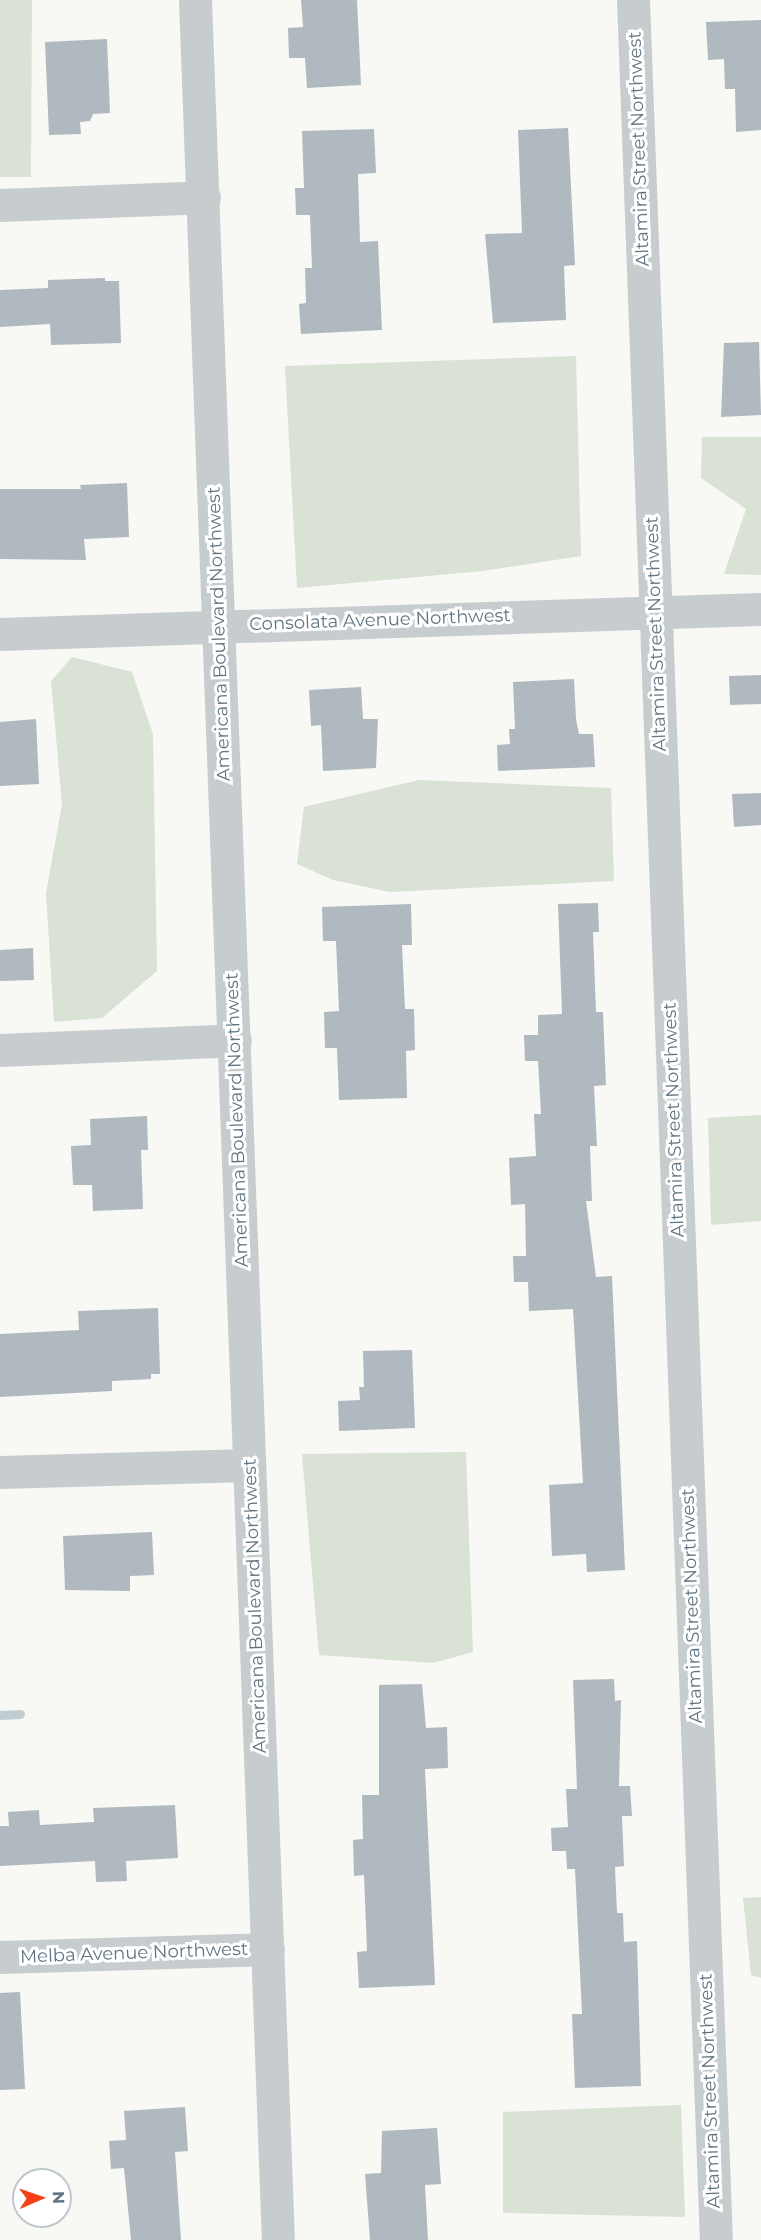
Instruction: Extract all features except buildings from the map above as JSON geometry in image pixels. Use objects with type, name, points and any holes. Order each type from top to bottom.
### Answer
[{"type":"street","name":"Americana Boulevard Northwest","points":[[195,0],[278,2240]]},
{"type":"street","name":"Altamira Street Northwest","points":[[633,0],[716,2240]]},
{"type":"street","points":[[0,205],[204,197]]},
{"type":"street","name":"Consolata Avenue Northwest","points":[[0,634],[761,609]]},
{"type":"street","points":[[0,1050],[235,1040]]},
{"type":"street","points":[[0,1473],[249,1465]]},
{"type":"street","name":"Melba Avenue Northwest","points":[[0,1957],[268,1949]]},
{"type":"shaded area","points":[[0,0],[32,0],[31,177],[0,177]]},
{"type":"shaded area","points":[[576,356],[581,556],[483,571],[297,588],[285,366]]},
{"type":"shaded area","points":[[702,437],[761,437],[761,575],[724,574],[746,509],[701,478]]},
{"type":"shaded area","points":[[72,657],[132,672],[153,734],[157,971],[102,1018],[54,1022],[46,893],[62,804],[51,681]]},
{"type":"shaded area","points":[[419,780],[611,788],[614,881],[390,892],[333,880],[297,864],[304,807]]},
{"type":"shaded area","points":[[761,1115],[761,1221],[711,1225],[708,1118]]},
{"type":"shaded area","points":[[466,1452],[473,1652],[433,1663],[319,1655],[302,1454]]},
{"type":"shaded area","points":[[761,1897],[761,1978],[751,1975],[743,1898]]},
{"type":"shaded area","points":[[681,2105],[685,2217],[503,2213],[503,2112]]},
{"type":"waterway","points":[[0,1715],[20,1714]]}]
